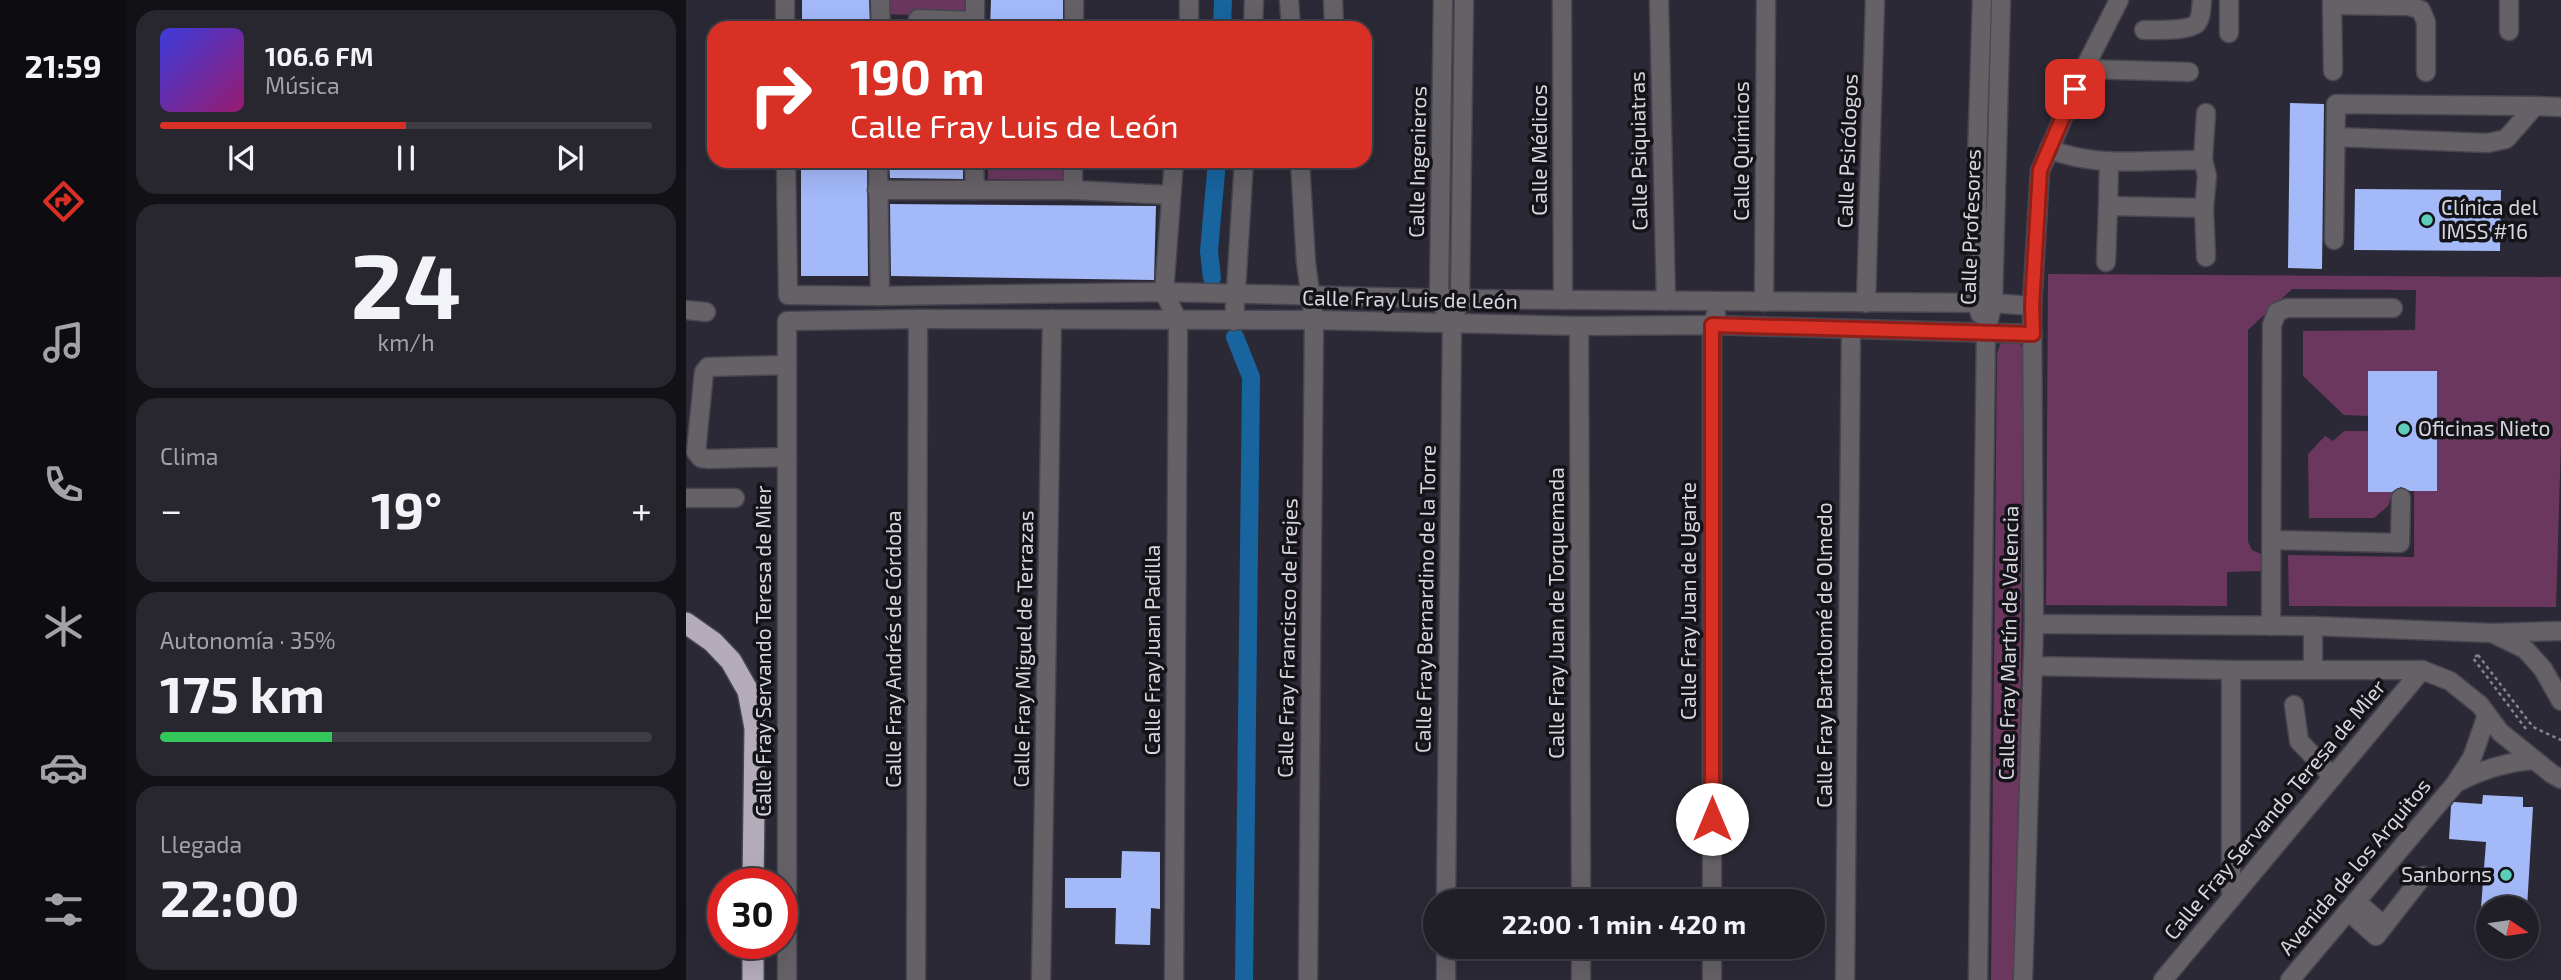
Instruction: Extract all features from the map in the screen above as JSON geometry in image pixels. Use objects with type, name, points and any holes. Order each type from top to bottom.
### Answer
[{"type":"highway","points":[[686,623],[713,642],[731,661],[748,691],[755,728],[753,868]]},
{"type":"highway","points":[[752,980],[753,959]]},
{"type":"street","points":[[785,0],[785,21]]},
{"type":"street","points":[[880,0],[881,21]]},
{"type":"street","points":[[975,0],[975,21]]},
{"type":"street","points":[[1074,0],[1074,21]]},
{"type":"street","points":[[1189,0],[1189,21]]},
{"type":"street","points":[[1253,21],[1254,0]]},
{"type":"street","points":[[1289,0],[1290,21]]},
{"type":"street","points":[[1333,0],[1334,21]]},
{"type":"street","name":"Calle Ingenieros","points":[[1443,0],[1439,298],[1452,322]]},
{"type":"street","name":"Calle Ingenieros","points":[[1460,299],[1464,0]]},
{"type":"street","name":"Calle Médicos","points":[[1562,0],[1563,300]]},
{"type":"street","name":"Calle Psiquiatras","points":[[1658,0],[1665,301]]},
{"type":"street","name":"Calle Químicos","points":[[1764,302],[1766,0]]},
{"type":"street","name":"Calle Psicólogos","points":[[1866,303],[1875,0]]},
{"type":"street","name":"Calle Profesores","points":[[1982,0],[1977,159],[1986,331]]},
{"type":"street","name":"Calle Profesores","points":[[1985,303],[2001,0]]},
{"type":"street","name":"Calle Fray Martín de Valencia","points":[[2024,980],[2034,624],[2032,306],[2040,170],[2084,69],[2119,0]]},
{"type":"street","points":[[2229,0],[2229,33]]},
{"type":"street","points":[[2509,0],[2509,32]]},
{"type":"street","points":[[2333,71],[2332,2],[2421,9],[2426,23],[2426,72]]},
{"type":"street","points":[[2144,30],[2189,28],[2196,24],[2201,7]]},
{"type":"street","points":[[918,19],[941,21]]},
{"type":"street","points":[[2084,69],[2189,72]]},
{"type":"street","points":[[2334,240],[2336,104],[2561,107]]},
{"type":"street","points":[[2336,137],[2488,143],[2507,139],[2535,106]]},
{"type":"street","points":[[2206,113],[2203,160],[2207,176],[2204,208],[2206,257]]},
{"type":"street","points":[[2049,149],[2076,159],[2203,160]]},
{"type":"street","points":[[2106,262],[2109,161]]},
{"type":"street","name":"Calle Fray Luis de León","points":[[786,168],[788,295],[1164,292],[1312,297],[1985,303],[2032,306]]},
{"type":"street","points":[[878,168],[880,296]]},
{"type":"street","points":[[974,168],[975,190]]},
{"type":"street","points":[[1073,168],[1073,190]]},
{"type":"street","points":[[1173,168],[1164,292],[1178,321]]},
{"type":"street","points":[[1234,321],[1244,168]]},
{"type":"street","name":"Calle Fray Francisco de Frejes","points":[[1300,168],[1314,320],[1308,980]]},
{"type":"street","points":[[877,190],[1073,190],[1171,195]]},
{"type":"street","points":[[2108,206],[2204,208]]},
{"type":"street","name":"Calle Fray Bernardino de la Torre","points":[[1446,889],[1452,322],[1460,299]]},
{"type":"street","name":"Calle Fray Juan de Ugarte","points":[[1712,889],[1712,325],[1720,301]]},
{"type":"street","points":[[2271,626],[2272,325],[2277,312],[2287,308],[2393,308]]},
{"type":"street","points":[[686,310],[706,312]]},
{"type":"street","name":"Calle Fray Andrés de Córdoba","points":[[916,980],[918,319]]},
{"type":"street","name":"Calle Fray Miguel de Terrazas","points":[[1041,980],[1052,319]]},
{"type":"street","name":"Calle Fray Luis de León","points":[[787,321],[1314,320],[1578,326],[1712,325],[1851,331],[1986,331],[2033,334]]},
{"type":"street","name":"Calle Fray Servando Teresa de Mier","points":[[787,321],[787,980]]},
{"type":"street","name":"Calle Fray Juan Padilla","points":[[1174,980],[1178,321]]},
{"type":"street","name":"Calle Fray Juan de Torquemada","points":[[1578,326],[1581,889]]},
{"type":"street","name":"Calle Fray Bartolomé de Olmedo","points":[[1845,980],[1851,331]]},
{"type":"street","name":"Calle Fray Martín de Valencia","points":[[1978,980],[1986,331]]},
{"type":"street","points":[[787,365],[708,367],[704,372],[696,452],[701,458],[709,460],[787,457]]},
{"type":"street","points":[[686,498],[735,498]]},
{"type":"street","points":[[2272,540],[2400,543],[2401,498]]},
{"type":"street","points":[[2034,624],[2313,626],[2492,633],[2561,631]]},
{"type":"street","points":[[2313,626],[2313,669]]},
{"type":"street","points":[[2492,633],[2525,649],[2543,669],[2561,701]]},
{"type":"street","points":[[2231,670],[2231,899]]},
{"type":"street","points":[[2033,672],[2422,670],[2450,681],[2480,705],[2500,732],[2561,779]]},
{"type":"street","name":"Calle Fray Servando Teresa de Mier","points":[[2163,980],[2422,670]]},
{"type":"street","points":[[2294,705],[2299,741],[2333,776]]},
{"type":"street","name":"Avenida de los Arquitos","points":[[2290,980],[2455,784],[2472,758],[2487,715]]},
{"type":"street","name":"Avenida de los Arquitos","points":[[2455,784],[2494,766],[2511,761],[2534,760]]},
{"type":"street","points":[[2352,906],[2376,936],[2423,876]]},
{"type":"street","points":[[1446,959],[1446,980]]},
{"type":"street","points":[[1581,959],[1581,980]]},
{"type":"street","points":[[1712,959],[1712,980]]},
{"type":"path","points":[[2478,655],[2533,727],[2561,740]]},
{"type":"shaded area","points":[[884,0],[972,0],[973,17],[884,14]]},
{"type":"shaded area","points":[[988,168],[1063,168],[1063,180],[988,179]]},
{"type":"shaded area","points":[[2048,274],[2561,277],[2561,441],[2556,607],[2289,606],[2288,555],[2414,557],[2414,491],[2437,491],[2437,371],[2368,371],[2368,416],[2344,415],[2303,376],[2303,331],[2415,330],[2416,290],[2292,289],[2248,330],[2248,542],[2252,550],[2261,554],[2262,571],[2227,572],[2227,606],[2046,605]]},
{"type":"shaded area","points":[[2013,339],[2021,345],[2024,354],[2018,980],[1991,980],[1997,354],[2000,344]]},
{"type":"shaded area","points":[[2344,431],[2368,431],[2368,491],[2393,492],[2388,506],[2374,518],[2309,518],[2308,454],[2325,436],[2333,441]]},
{"type":"building","points":[[802,0],[869,0],[870,21],[802,21]]},
{"type":"building","points":[[991,0],[1063,0],[1063,21],[990,21]]},
{"type":"building","points":[[2290,103],[2324,104],[2322,269],[2288,268]]},
{"type":"building","points":[[801,168],[867,168],[868,276],[801,276]]},
{"type":"building","points":[[889,168],[963,168],[963,179],[890,178]]},
{"type":"building","name":"Clínica del IMSS #16","points":[[2355,189],[2501,190],[2500,251],[2354,250]]},
{"type":"building","points":[[890,204],[1156,206],[1154,280],[891,276]]},
{"type":"building","points":[[2368,371],[2437,371],[2437,491],[2410,491],[2401,487],[2392,492],[2368,492]]},
{"type":"building","name":"Sanborns","points":[[2483,795],[2523,797],[2523,807],[2533,807],[2528,896],[2482,896],[2486,842],[2449,839],[2451,806],[2454,802],[2482,804]]},
{"type":"building","points":[[1122,851],[1160,852],[1160,909],[1151,908],[1150,945],[1115,944],[1116,908],[1065,908],[1065,878],[1121,878]]},
{"type":"waterway","points":[[1222,21],[1223,0]]},
{"type":"waterway","points":[[1212,278],[1209,251],[1216,168]]},
{"type":"waterway","points":[[1235,337],[1251,377],[1244,980]]},
{"type":"place","name":"Clínica del IMSS #16","points":[[2427,220]]},
{"type":"place","name":"Oficinas Nieto","points":[[2404,429]]},
{"type":"place","name":"Sanborns","points":[[2506,875]]},
{"type":"route","points":[[1712,819],[1712,325],[1851,331],[1986,331],[2033,334],[2032,306],[2040,170],[2075,89]]}]
